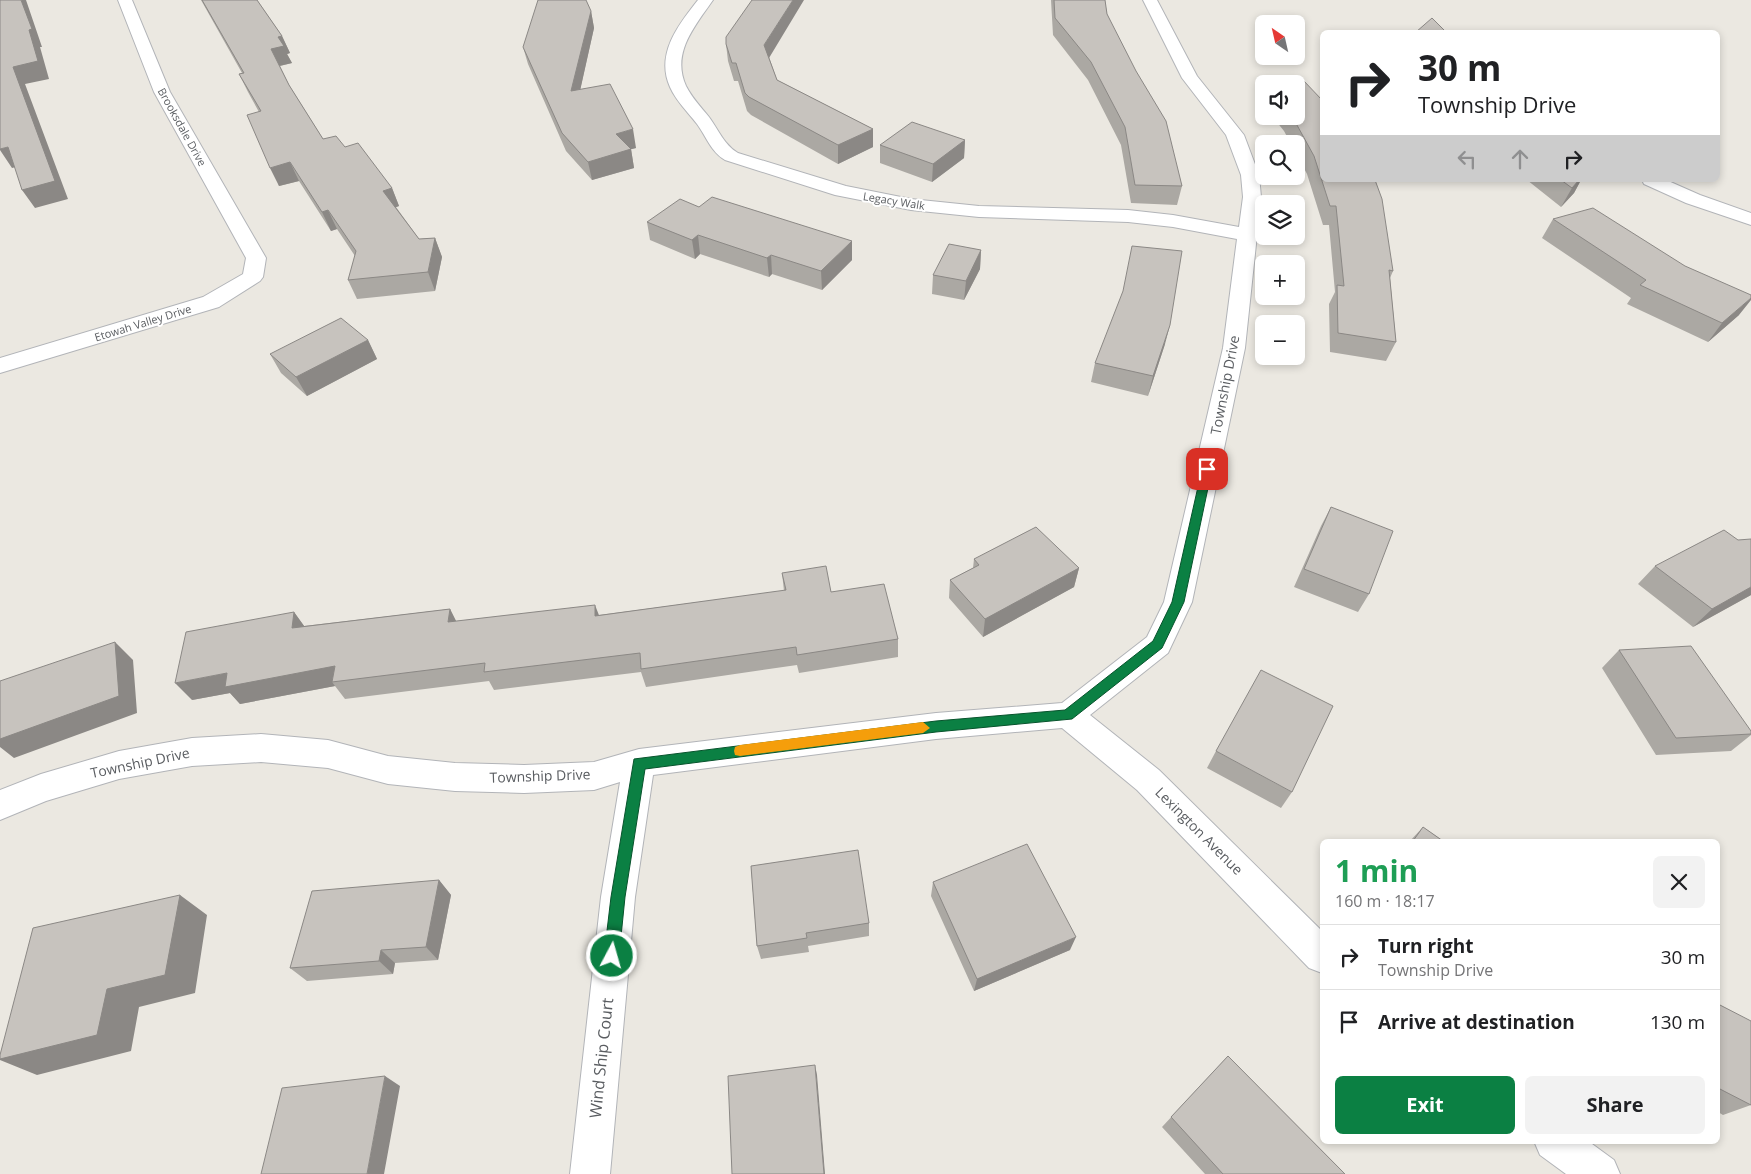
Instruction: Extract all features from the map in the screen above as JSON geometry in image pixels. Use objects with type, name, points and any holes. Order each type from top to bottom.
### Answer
[{"type":"street","name":"Brooksdale Drive","points":[[125,0],[128,12],[162,92],[251,248]]},
{"type":"street","name":"Legacy Walk","points":[[706,0],[694,15],[675,50],[672,66],[677,88],[686,104],[702,120],[727,154],[838,191],[892,202],[958,210],[1043,211],[1129,216],[1172,221],[1247,235]]},
{"type":"street","name":"Township Drive","points":[[0,805],[41,788],[118,764],[192,752],[261,748],[328,754],[388,770],[454,777],[514,779],[594,776],[639,764],[936,726],[1068,715],[1158,645],[1178,602],[1234,348],[1252,197],[1250,175],[1244,154],[1235,135],[1222,116],[1190,78],[1150,0]]},
{"type":"street","points":[[1655,182],[1693,199],[1751,219]]},
{"type":"street","name":"Etowah Valley Drive","points":[[0,366],[211,302],[253,277],[256,258],[251,248]]},
{"type":"street","name":"Lexington Avenue","points":[[1068,715],[1148,780],[1320,953]]},
{"type":"street","name":"Wind Ship Court","points":[[590,1174],[618,897],[639,764]]},
{"type":"street","points":[[1558,1144],[1600,1174]]},
{"type":"building","points":[[0,0],[21,0],[32,29],[29,30],[38,61],[13,67],[55,181],[22,190],[8,147],[0,149]]},
{"type":"building","points":[[202,0],[257,0],[282,36],[278,37],[284,46],[271,49],[289,85],[323,139],[336,136],[345,147],[358,143],[392,188],[383,191],[419,239],[435,238],[428,272],[348,280],[356,251],[328,210],[322,212],[290,162],[270,168],[247,115],[261,111],[239,74],[244,73]]},
{"type":"building","points":[[538,0],[586,0],[591,11],[571,91],[610,84],[633,129],[616,134],[631,149],[588,162],[562,133],[523,47]]},
{"type":"building","points":[[752,0],[793,0],[764,45],[777,80],[873,129],[838,145],[749,97],[745,93],[736,63],[732,63],[726,44],[726,37]]},
{"type":"building","points":[[1054,0],[1105,0],[1107,14],[1136,71],[1166,121],[1182,186],[1135,185],[1125,127],[1091,62],[1055,18]]},
{"type":"building","points":[[1432,18],[1444,30],[1418,30]]},
{"type":"building","points":[[1305,82],[1320,98],[1320,175],[1314,156],[1305,140],[1305,135],[1302,135],[1297,125],[1305,125]]},
{"type":"building","points":[[912,122],[965,140],[933,164],[880,145]]},
{"type":"building","points":[[1322,182],[1376,182],[1382,199],[1393,271],[1389,270],[1396,342],[1338,333],[1337,285],[1344,286],[1336,206],[1330,206]]},
{"type":"building","points":[[1564,182],[1577,182],[1572,188]]},
{"type":"building","points":[[712,197],[852,241],[821,271],[771,255],[767,258],[698,235],[692,240],[647,222],[680,199],[699,207]]},
{"type":"building","points":[[1593,208],[1685,266],[1751,295],[1751,298],[1722,323],[1640,285],[1646,280],[1553,219]]},
{"type":"building","points":[[949,244],[981,250],[966,281],[933,275]]},
{"type":"building","points":[[1132,246],[1182,251],[1170,325],[1153,376],[1095,363],[1123,291]]},
{"type":"building","points":[[341,318],[368,340],[296,377],[270,354]]},
{"type":"building","points":[[1331,507],[1393,531],[1369,594],[1304,569]]},
{"type":"building","points":[[1036,527],[1079,568],[985,619],[950,580],[979,565],[974,559]]},
{"type":"building","points":[[1724,530],[1738,540],[1751,539],[1751,587],[1712,609],[1655,566]]},
{"type":"building","points":[[826,566],[831,592],[884,584],[898,639],[797,655],[796,647],[641,669],[640,653],[484,672],[485,663],[332,682],[335,666],[225,687],[227,673],[175,683],[186,632],[294,612],[292,628],[450,609],[448,622],[595,605],[595,616],[786,590],[782,573]]},
{"type":"building","points":[[115,642],[119,696],[0,739],[0,681]]},
{"type":"building","points":[[1691,646],[1751,731],[1751,734],[1676,738],[1619,650]]},
{"type":"building","points":[[1261,670],[1333,706],[1292,792],[1216,751]]},
{"type":"building","points":[[1423,827],[1440,839],[1414,839]]},
{"type":"building","points":[[1027,844],[1076,937],[977,979],[933,882]]},
{"type":"building","points":[[858,850],[869,923],[806,933],[807,938],[757,946],[751,866]]},
{"type":"building","points":[[439,880],[426,947],[381,950],[379,961],[290,968],[312,891]]},
{"type":"building","points":[[180,895],[165,975],[107,989],[97,1035],[0,1059],[33,928]]},
{"type":"building","points":[[1720,1005],[1751,1021],[1751,1105],[1720,1089]]},
{"type":"building","points":[[1228,1056],[1345,1174],[1223,1174],[1171,1117]]},
{"type":"building","points":[[815,1065],[824,1174],[732,1174],[728,1076]]},
{"type":"building","points":[[385,1076],[367,1174],[261,1174],[282,1088]]},
{"type":"slow traffic","points":[[740,751],[923,728]]},
{"type":"route","points":[[612,956],[618,897],[639,764],[936,726],[1068,715],[1158,645],[1178,602],[1207,469]]}]
